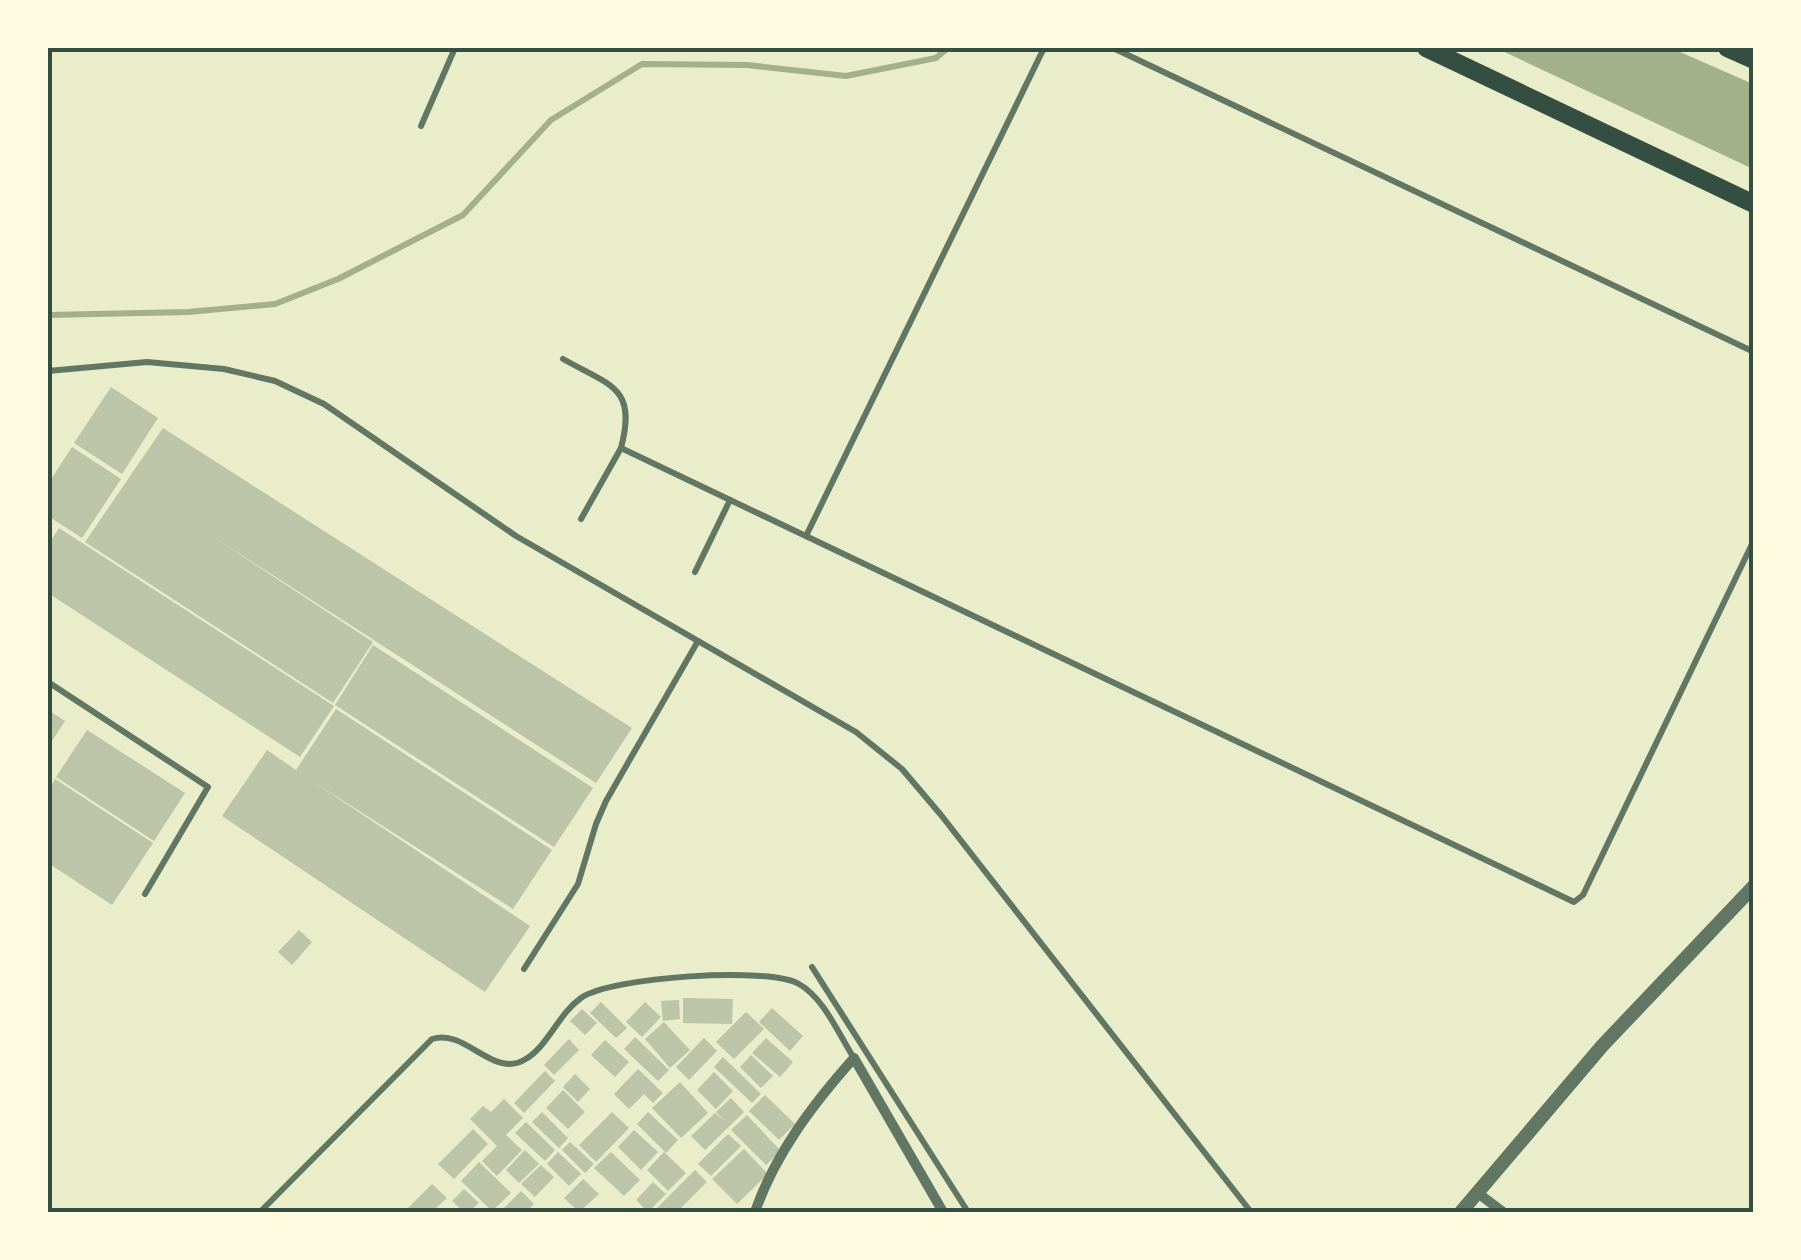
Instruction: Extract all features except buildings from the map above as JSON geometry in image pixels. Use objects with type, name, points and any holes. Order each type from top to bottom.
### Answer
[{"type":"main road","points":[[1426,48],[1754,204]]},
{"type":"street","points":[[1461,1212],[1602,1046],[1754,886]]},
{"type":"street","points":[[754,1212],[802,1121],[854,1058],[943,1212]]},
{"type":"street","points":[[1479,1194],[1503,1212]]},
{"type":"lane","points":[[421,126],[455,48]]},
{"type":"lane","points":[[806,536],[1044,48]]},
{"type":"lane","points":[[1113,48],[1754,352]]},
{"type":"lane","points":[[564,359],[613,388],[628,410],[621,448],[581,519]]},
{"type":"lane","points":[[48,371],[147,362],[224,368],[275,382],[324,404],[516,536],[856,732],[902,770],[1251,1212]]},
{"type":"lane","points":[[621,448],[1574,902],[1583,895],[1754,540]]},
{"type":"lane","points":[[696,572],[730,500]]},
{"type":"lane","points":[[524,969],[578,884],[606,801],[698,641]]},
{"type":"lane","points":[[48,682],[208,787],[145,894]]},
{"type":"lane","points":[[812,968],[968,1212]]},
{"type":"lane","points":[[260,1212],[432,1039],[455,1038],[493,1060],[522,1062],[568,1008],[594,990],[614,984],[731,976],[795,981],[818,1002],[854,1058]]},
{"type":"shaded area","points":[[1496,48],[1671,48],[1753,84],[1753,169]]},
{"type":"waterway","points":[[48,315],[188,312],[275,304],[338,279],[463,215],[551,120],[642,64],[747,65],[846,76],[936,58],[948,48]]}]
